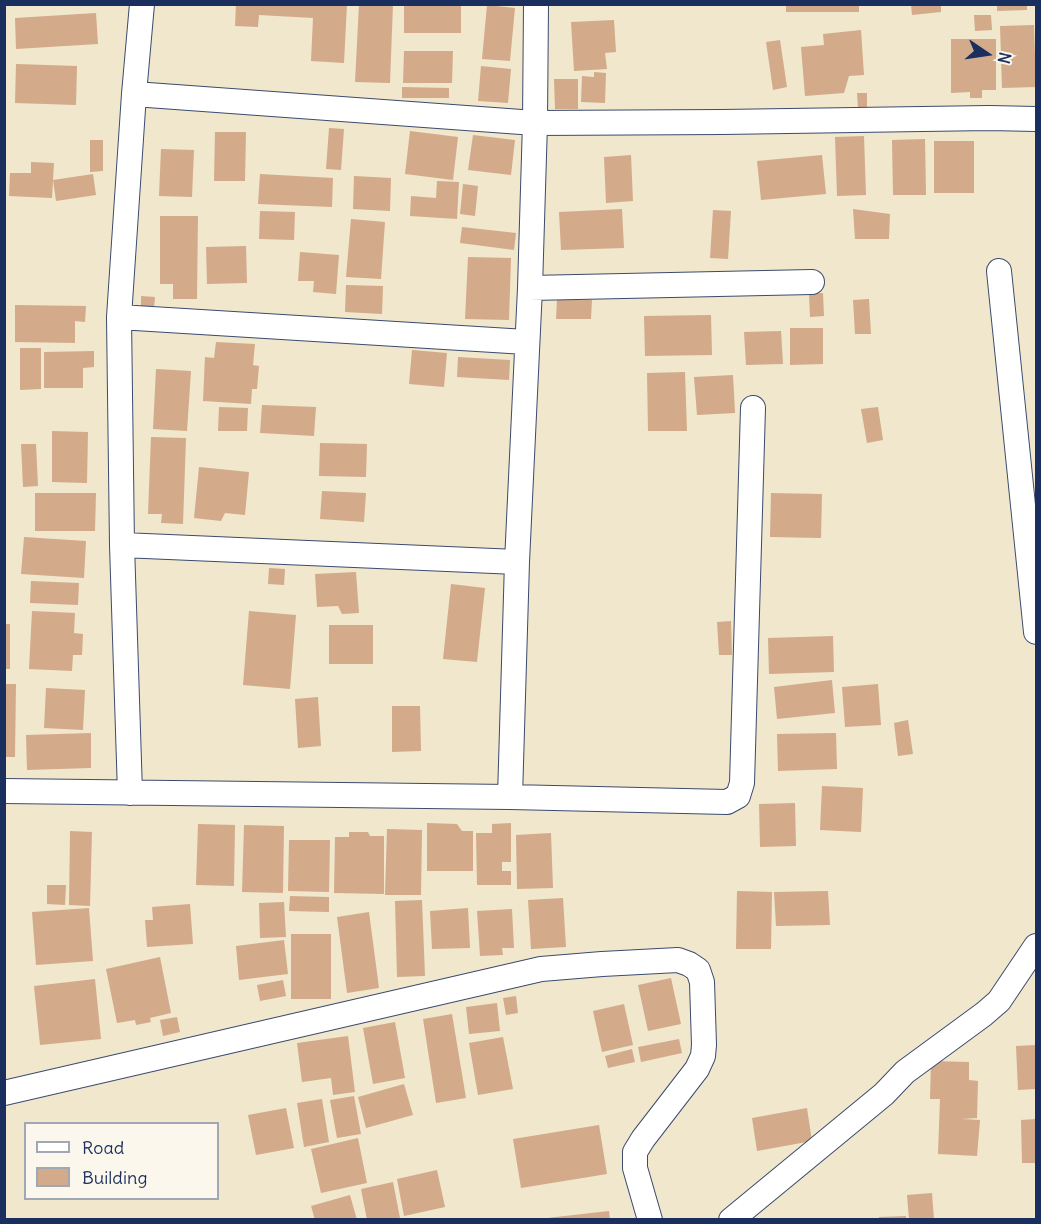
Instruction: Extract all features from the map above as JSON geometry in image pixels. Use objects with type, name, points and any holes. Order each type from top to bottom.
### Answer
[{"type":"street","points":[[130,793],[122,545],[120,317],[142,4]]},
{"type":"street","points":[[510,797],[517,562],[530,288],[536,4]]},
{"type":"street","points":[[134,94],[535,123],[1036,119]]},
{"type":"street","points":[[999,271],[1036,632]]},
{"type":"street","points":[[530,288],[812,282]]},
{"type":"street","points":[[120,317],[526,342]]},
{"type":"street","points":[[4,791],[727,802],[738,796],[742,783],[753,408]]},
{"type":"street","points":[[122,545],[517,562]]},
{"type":"street","points":[[731,1220],[884,1094],[905,1072],[999,1001],[1036,946]]},
{"type":"street","points":[[4,1093],[542,969],[678,960],[698,970],[702,982],[703,1056],[697,1069],[642,1139],[635,1152],[635,1168],[650,1220]]},
{"type":"building","points":[[236,4],[347,4],[344,63],[311,61],[313,18],[259,15],[258,27],[235,26]]},
{"type":"building","points":[[359,4],[393,4],[390,83],[355,82]]},
{"type":"building","points":[[404,4],[461,4],[461,33],[404,33]]},
{"type":"building","points":[[786,4],[859,4],[859,12],[786,12]]},
{"type":"building","points":[[911,4],[941,4],[941,12],[912,15]]},
{"type":"building","points":[[997,4],[1027,4],[1027,10],[997,11]]},
{"type":"building","points":[[487,5],[515,8],[510,61],[482,59]]},
{"type":"building","points":[[96,13],[98,44],[16,49],[15,18]]},
{"type":"building","points":[[974,15],[991,15],[992,30],[975,31]]},
{"type":"building","points":[[614,20],[616,52],[605,53],[607,69],[574,71],[571,22]]},
{"type":"building","points":[[1034,25],[1036,87],[1002,88],[1000,26]]},
{"type":"building","points":[[861,30],[864,75],[849,76],[844,93],[805,96],[801,47],[824,45],[823,34]]},
{"type":"building","points":[[951,39],[996,39],[996,90],[982,90],[982,98],[970,98],[970,92],[951,93]]},
{"type":"building","points":[[780,40],[787,87],[773,90],[766,42]]},
{"type":"building","points":[[404,51],[453,51],[452,83],[403,83]]},
{"type":"building","points":[[16,64],[77,66],[76,105],[15,103]]},
{"type":"building","points":[[481,66],[511,69],[508,103],[478,101]]},
{"type":"building","points":[[594,72],[606,73],[605,103],[581,102],[582,76],[594,77]]},
{"type":"building","points":[[554,79],[578,79],[578,109],[555,109]]},
{"type":"building","points":[[402,87],[449,88],[449,98],[402,98]]},
{"type":"building","points":[[857,93],[867,93],[867,108],[858,108]]},
{"type":"building","points":[[329,128],[344,129],[341,170],[326,169]]},
{"type":"building","points":[[410,131],[458,137],[453,180],[405,174]]},
{"type":"building","points":[[215,132],[246,132],[245,181],[214,181]]},
{"type":"building","points":[[473,135],[515,140],[511,175],[468,170]]},
{"type":"building","points":[[864,136],[866,195],[837,196],[835,137]]},
{"type":"building","points":[[925,139],[926,195],[893,195],[892,140]]},
{"type":"building","points":[[90,140],[103,140],[103,171],[90,172]]},
{"type":"building","points":[[934,141],[974,141],[974,193],[934,193]]},
{"type":"building","points":[[161,149],[194,150],[192,197],[159,196]]},
{"type":"building","points":[[631,155],[633,201],[606,203],[604,157]]},
{"type":"building","points":[[822,155],[826,194],[761,200],[757,161]]},
{"type":"building","points":[[31,162],[54,163],[52,198],[9,196],[10,173],[31,173]]},
{"type":"building","points":[[93,174],[96,195],[56,201],[53,180]]},
{"type":"building","points":[[260,174],[333,178],[332,207],[258,204]]},
{"type":"building","points":[[354,176],[391,178],[390,211],[353,209]]},
{"type":"building","points":[[437,181],[459,182],[457,219],[410,216],[411,196],[436,198]]},
{"type":"building","points":[[463,184],[478,186],[475,216],[460,214]]},
{"type":"building","points":[[622,209],[624,248],[561,250],[559,212]]},
{"type":"building","points":[[853,209],[890,214],[889,239],[855,239]]},
{"type":"building","points":[[713,210],[731,211],[728,259],[710,258]]},
{"type":"building","points":[[260,211],[295,212],[294,240],[259,239]]},
{"type":"building","points":[[160,216],[198,216],[197,299],[173,299],[173,284],[160,284]]},
{"type":"building","points":[[351,219],[385,222],[381,279],[346,277]]},
{"type":"building","points":[[462,227],[516,233],[514,250],[460,243]]},
{"type":"building","points":[[246,246],[247,283],[207,284],[206,247]]},
{"type":"building","points":[[300,252],[339,255],[336,294],[313,292],[314,281],[298,281]]},
{"type":"building","points":[[468,257],[511,258],[509,320],[465,319]]},
{"type":"building","points":[[346,285],[383,286],[382,314],[345,312]]},
{"type":"building","points":[[823,293],[824,316],[810,317],[809,294]]},
{"type":"building","points":[[141,296],[155,297],[154,308],[141,307]]},
{"type":"building","points":[[557,299],[592,300],[591,319],[556,319]]},
{"type":"building","points":[[869,299],[871,334],[855,334],[853,300]]},
{"type":"building","points":[[15,305],[86,306],[85,322],[75,321],[75,343],[15,342]]},
{"type":"building","points":[[711,315],[712,355],[645,356],[644,316]]},
{"type":"building","points":[[790,328],[823,328],[823,364],[790,365]]},
{"type":"building","points":[[781,331],[783,364],[746,365],[744,332]]},
{"type":"building","points":[[216,342],[255,344],[253,365],[259,366],[257,389],[252,389],[251,404],[203,401],[205,357],[214,358]]},
{"type":"building","points":[[20,348],[41,348],[41,389],[20,390]]},
{"type":"building","points":[[412,350],[447,353],[444,387],[409,384]]},
{"type":"building","points":[[94,351],[94,367],[83,368],[83,388],[44,388],[44,352]]},
{"type":"building","points":[[458,357],[510,360],[509,380],[457,377]]},
{"type":"building","points":[[156,369],[191,371],[187,431],[153,429]]},
{"type":"building","points":[[685,372],[687,431],[648,431],[647,373]]},
{"type":"building","points":[[733,375],[735,413],[697,415],[694,377]]},
{"type":"building","points":[[262,405],[316,407],[314,436],[260,433]]},
{"type":"building","points":[[219,407],[248,408],[247,431],[218,431]]},
{"type":"building","points":[[878,407],[883,440],[867,443],[861,409]]},
{"type":"building","points":[[52,431],[88,432],[87,483],[52,482]]},
{"type":"building","points":[[151,437],[186,438],[183,524],[161,523],[162,514],[148,514]]},
{"type":"building","points":[[320,443],[367,444],[366,477],[319,476]]},
{"type":"building","points":[[21,444],[36,444],[38,486],[23,487]]},
{"type":"building","points":[[199,467],[249,472],[245,515],[225,513],[221,521],[194,518]]},
{"type":"building","points":[[322,491],[366,493],[364,522],[320,519]]},
{"type":"building","points":[[35,493],[96,493],[95,531],[35,531]]},
{"type":"building","points":[[771,493],[822,494],[821,538],[770,537]]},
{"type":"building","points":[[24,537],[86,541],[84,578],[21,574]]},
{"type":"building","points":[[269,568],[285,569],[284,585],[268,584]]},
{"type":"building","points":[[356,572],[359,613],[342,614],[338,606],[317,607],[315,574]]},
{"type":"building","points":[[31,581],[79,583],[78,605],[30,603]]},
{"type":"building","points":[[451,584],[485,588],[477,662],[443,659]]},
{"type":"building","points":[[32,611],[75,613],[74,633],[83,634],[82,655],[73,655],[72,671],[29,669]]},
{"type":"building","points":[[249,611],[296,615],[290,689],[243,685]]},
{"type":"building","points":[[731,621],[732,655],[719,655],[717,622]]},
{"type":"building","points":[[4,624],[10,624],[10,669],[4,669]]},
{"type":"building","points":[[329,625],[373,625],[373,664],[329,664]]},
{"type":"building","points":[[833,636],[834,672],[769,674],[768,638]]},
{"type":"building","points":[[832,680],[835,713],[777,719],[774,687]]},
{"type":"building","points":[[4,684],[16,684],[15,757],[4,757]]},
{"type":"building","points":[[878,684],[881,725],[845,727],[842,687]]},
{"type":"building","points":[[46,688],[85,690],[83,730],[44,728]]},
{"type":"building","points":[[318,697],[321,746],[298,748],[295,699]]},
{"type":"building","points":[[392,706],[420,706],[421,751],[392,752]]},
{"type":"building","points":[[908,720],[913,754],[898,756],[894,723]]},
{"type":"building","points":[[91,733],[91,768],[27,770],[26,735]]},
{"type":"building","points":[[836,733],[837,769],[778,771],[777,734]]},
{"type":"building","points":[[822,786],[863,788],[861,832],[820,830]]},
{"type":"building","points":[[795,803],[796,846],[760,847],[759,804]]},
{"type":"building","points":[[427,823],[457,824],[462,831],[473,831],[473,871],[427,871]]},
{"type":"building","points":[[511,823],[511,862],[502,862],[502,871],[511,871],[511,885],[477,885],[476,833],[492,833],[492,824]]},
{"type":"building","points":[[198,824],[235,825],[234,886],[196,885]]},
{"type":"building","points":[[244,825],[284,826],[283,893],[242,892]]},
{"type":"building","points":[[387,829],[422,830],[421,895],[385,895]]},
{"type":"building","points":[[70,831],[92,832],[90,906],[69,905]]},
{"type":"building","points":[[349,832],[368,832],[370,836],[384,836],[384,894],[334,893],[335,837],[349,837]]},
{"type":"building","points":[[551,833],[553,888],[517,889],[516,835]]},
{"type":"building","points":[[289,840],[330,840],[329,892],[288,891]]},
{"type":"building","points":[[47,885],[66,885],[65,905],[47,904]]},
{"type":"building","points":[[737,891],[772,892],[771,949],[736,949]]},
{"type":"building","points":[[828,891],[830,925],[776,926],[774,892]]},
{"type":"building","points":[[290,896],[329,897],[329,912],[289,911]]},
{"type":"building","points":[[563,898],[566,947],[531,949],[528,900]]},
{"type":"building","points":[[422,900],[425,976],[397,977],[395,901]]},
{"type":"building","points":[[284,902],[286,937],[260,938],[259,903]]},
{"type":"building","points":[[190,904],[193,944],[147,947],[145,920],[153,920],[152,907]]},
{"type":"building","points":[[89,908],[93,961],[36,965],[32,912]]},
{"type":"building","points":[[468,908],[470,948],[432,949],[430,911]]},
{"type":"building","points":[[512,909],[514,948],[502,948],[503,955],[480,956],[477,911]]},
{"type":"building","points":[[369,912],[379,988],[347,993],[337,917]]},
{"type":"building","points":[[291,934],[331,934],[331,999],[291,999]]},
{"type":"building","points":[[284,940],[288,974],[239,980],[236,946]]},
{"type":"building","points":[[160,957],[171,1013],[150,1018],[151,1022],[136,1025],[135,1020],[117,1023],[106,969]]},
{"type":"building","points":[[671,978],[681,1024],[648,1031],[638,985]]},
{"type":"building","points":[[95,979],[101,1039],[40,1045],[34,986]]},
{"type":"building","points":[[283,980],[286,996],[260,1001],[257,985]]},
{"type":"building","points":[[516,996],[518,1013],[506,1015],[503,998]]},
{"type":"building","points":[[497,1003],[500,1031],[469,1034],[466,1007]]},
{"type":"building","points":[[624,1004],[633,1045],[602,1052],[593,1011]]},
{"type":"building","points":[[452,1014],[466,1098],[436,1103],[423,1019]]},
{"type":"building","points":[[177,1017],[180,1032],[163,1036],[160,1020]]},
{"type":"building","points":[[395,1022],[405,1078],[373,1084],[363,1028]]},
{"type":"building","points":[[348,1036],[355,1092],[333,1095],[331,1078],[302,1082],[297,1043]]},
{"type":"building","points":[[503,1037],[513,1089],[478,1095],[469,1043]]},
{"type":"building","points":[[679,1039],[682,1053],[641,1062],[638,1047]]},
{"type":"building","points":[[1036,1045],[1036,1089],[1018,1090],[1016,1046]]},
{"type":"building","points":[[632,1049],[635,1062],[608,1068],[605,1056]]},
{"type":"building","points":[[931,1061],[969,1062],[969,1080],[978,1081],[977,1118],[962,1119],[980,1120],[977,1156],[938,1154],[940,1099],[930,1099]]},
{"type":"building","points":[[404,1084],[413,1115],[366,1128],[358,1097]]},
{"type":"building","points":[[354,1096],[361,1134],[337,1138],[330,1100]]},
{"type":"building","points":[[322,1099],[329,1142],[304,1147],[297,1103]]},
{"type":"building","points":[[286,1108],[294,1148],[256,1155],[248,1115]]},
{"type":"building","points":[[807,1108],[812,1141],[757,1151],[752,1118]]},
{"type":"building","points":[[1036,1119],[1036,1163],[1022,1163],[1021,1120]]},
{"type":"building","points":[[599,1125],[607,1174],[521,1188],[513,1139]]},
{"type":"building","points":[[358,1138],[367,1183],[321,1193],[311,1149]]},
{"type":"building","points":[[437,1170],[445,1207],[404,1216],[397,1179]]},
{"type":"building","points":[[393,1182],[400,1218],[367,1220],[361,1189]]},
{"type":"building","points":[[932,1193],[934,1220],[909,1220],[907,1195]]},
{"type":"building","points":[[350,1195],[357,1220],[315,1220],[311,1206]]},
{"type":"building","points":[[609,1211],[610,1220],[547,1220],[547,1218]]},
{"type":"building","points":[[906,1216],[906,1220],[879,1220],[879,1217]]}]
